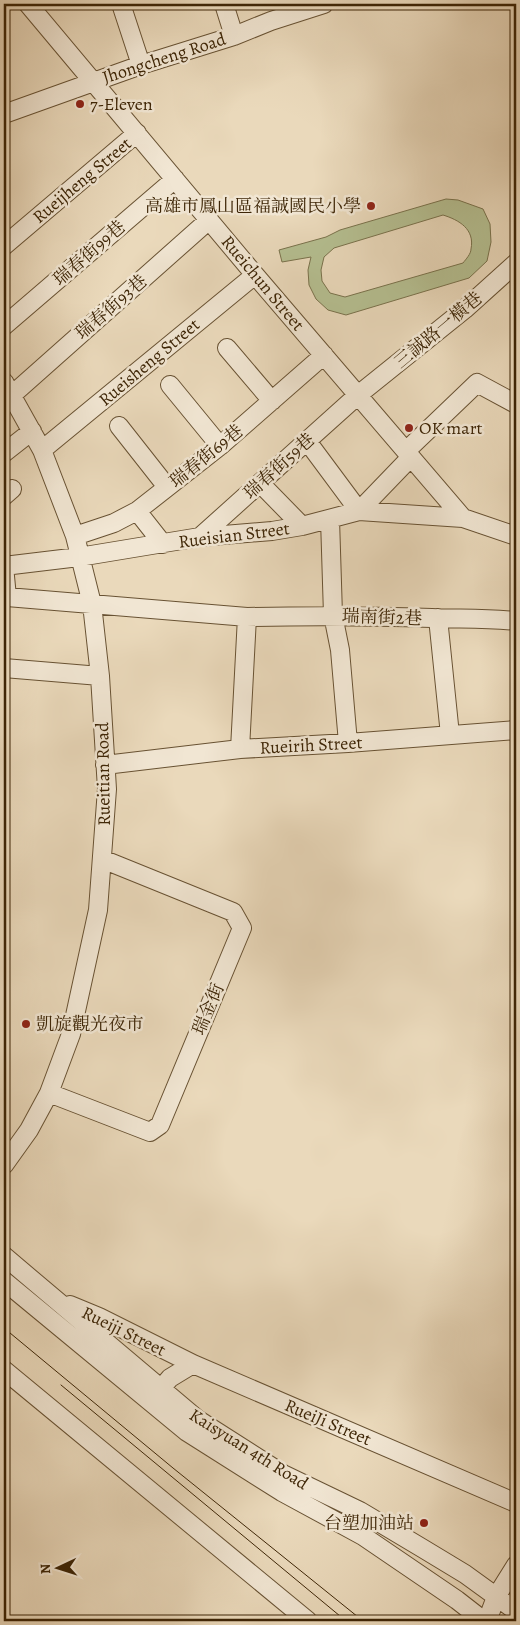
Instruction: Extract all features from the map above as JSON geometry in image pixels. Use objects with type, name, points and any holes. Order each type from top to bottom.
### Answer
[{"type":"street","name":"Rueichun Street","points":[[28,4],[255,275],[463,518]]},
{"type":"street","points":[[121,4],[141,65]]},
{"type":"street","points":[[224,4],[234,36]]},
{"type":"street","points":[[271,21],[291,4]]},
{"type":"street","name":"Jhongcheng Road","points":[[4,114],[141,65],[234,36],[271,21],[324,4]]},
{"type":"street","name":"Rueijheng Street","points":[[4,246],[137,133]]},
{"type":"street","name":"瑞春街99巷","points":[[4,326],[175,179]]},
{"type":"street","name":"瑞春街93巷","points":[[8,388],[209,220]]},
{"type":"street","name":"三誠路一橫巷","points":[[358,395],[465,309],[516,263]]},
{"type":"street","name":"Rueisheng Street","points":[[42,450],[255,275]]},
{"type":"street","points":[[227,348],[272,401]]},
{"type":"street","name":"瑞春街69巷","points":[[74,536],[114,523],[137,511],[220,446],[324,355]]},
{"type":"street","points":[[307,441],[359,510],[408,454],[477,383],[516,404]]},
{"type":"street","points":[[170,386],[220,446]]},
{"type":"street","name":"Rueitian Road","points":[[4,1165],[29,1130],[49,1093],[71,1034],[98,910],[107,790],[100,676],[92,604],[74,536],[42,450],[8,388]]},
{"type":"street","name":"瑞春街59巷","points":[[200,537],[358,395]]},
{"type":"street","points":[[119,426],[168,487]]},
{"type":"street","points":[[4,453],[32,431]]},
{"type":"street","points":[[260,483],[302,526]]},
{"type":"street","name":"Rueisian Street","points":[[4,566],[79,557],[200,537],[255,534],[302,526],[359,510],[463,518]]},
{"type":"street","points":[[137,511],[163,544]]},
{"type":"street","points":[[463,518],[516,536]]},
{"type":"street","points":[[330,519],[333,615],[340,650],[348,743]]},
{"type":"street","name":"瑞南街2巷","points":[[4,566],[7,597],[247,617],[333,615],[488,618],[516,621]]},
{"type":"street","points":[[240,749],[247,617]]},
{"type":"street","points":[[438,618],[450,735]]},
{"type":"street","points":[[4,668],[100,676]]},
{"type":"street","name":"Rueirih Street","points":[[106,765],[240,749],[516,730]]},
{"type":"street","name":"瑞金街","points":[[49,1093],[150,1132],[160,1125],[242,928],[233,912],[102,859]]},
{"type":"street","name":"Kaisyuan 4th Road","points":[[4,1256],[54,1299],[156,1395],[187,1432],[282,1492],[363,1536],[486,1621]]},
{"type":"street","name":"Kaisyuan 4th Road","points":[[4,1281],[156,1395],[283,1474],[360,1512],[465,1574],[516,1611]]},
{"type":"street","name":"Rueiji Street","points":[[54,1299],[99,1317],[193,1364]]},
{"type":"street","name":"RueiJi Street","points":[[156,1395],[170,1378],[193,1364],[516,1503]]},
{"type":"street","points":[[4,1370],[308,1621]]},
{"type":"street","points":[[486,1621],[496,1597],[516,1565]]},
{"type":"green space","points":[[446,199],[458,200],[483,209],[490,224],[491,242],[487,261],[469,278],[346,315],[328,310],[316,299],[309,285],[308,270],[311,257],[282,262],[279,250],[326,237],[340,230]],"holes":[[[443,215],[464,226],[471,236],[471,251],[463,263],[345,297],[330,293],[322,281],[321,270],[324,257],[334,248]]]},
{"type":"tram line","points":[[4,1328],[173,1468],[363,1621]]},
{"type":"tram line","points":[[61,1385],[346,1621]]},
{"type":"place","name":"7-Eleven","points":[[80,104]]},
{"type":"place","name":"高雄市鳳山區福誠國民小學","points":[[371,206]]},
{"type":"place","name":"OK mart","points":[[409,428]]},
{"type":"place","name":"凱旋觀光夜市","points":[[26,1024]]},
{"type":"place","name":"台塑加油站","points":[[424,1523]]}]
